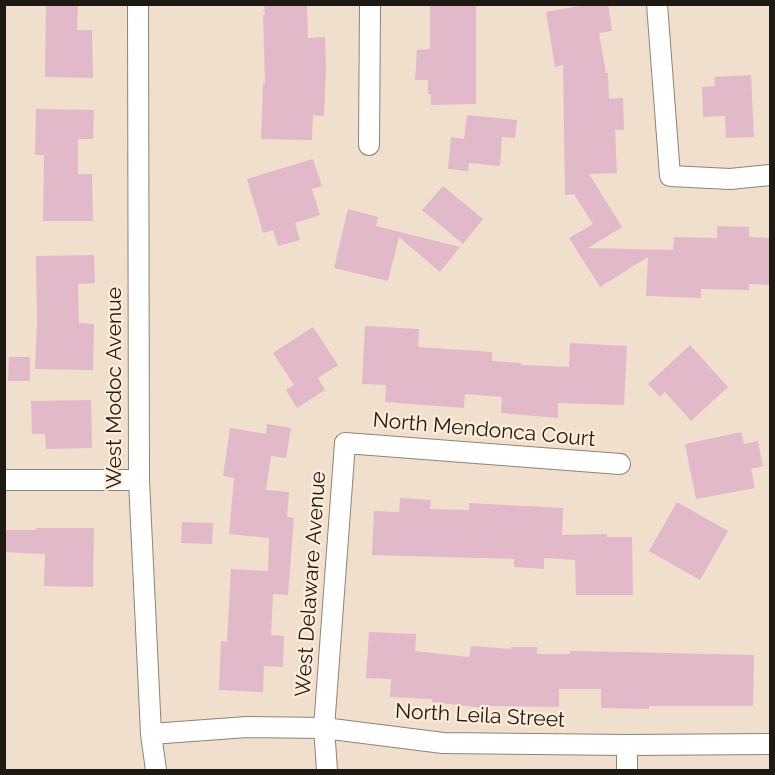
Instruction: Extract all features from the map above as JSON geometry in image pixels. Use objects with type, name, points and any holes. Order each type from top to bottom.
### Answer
[{"type":"street","name":"West Modoc Avenue","points":[[138,4],[139,480],[151,734],[156,771]]},
{"type":"street","points":[[369,145],[370,4]]},
{"type":"street","points":[[657,4],[670,176],[730,179],[771,176]]},
{"type":"street","name":"North Mendonca Court","points":[[345,443],[620,464]]},
{"type":"street","name":"West Delaware Avenue","points":[[327,771],[324,728],[345,443]]},
{"type":"street","points":[[4,480],[139,480]]},
{"type":"street","name":"North Leila Street","points":[[151,734],[247,727],[324,728],[443,743],[627,746],[771,744]]},
{"type":"street","points":[[627,746],[627,771]]},
{"type":"building","points":[[46,4],[78,4],[77,30],[92,30],[93,78],[45,77]]},
{"type":"building","points":[[264,4],[307,4],[308,38],[325,37],[324,116],[313,115],[312,140],[261,139],[263,83],[265,83]]},
{"type":"building","points":[[430,4],[476,4],[476,104],[431,105],[428,80],[415,80],[417,50],[430,49]]},
{"type":"building","points":[[590,4],[608,4],[612,31],[599,33],[606,73],[608,73],[609,99],[623,98],[624,130],[615,130],[617,173],[589,174],[622,227],[588,248],[673,250],[674,237],[717,238],[717,226],[749,227],[749,237],[771,238],[771,285],[749,284],[749,290],[701,289],[701,298],[646,296],[648,257],[600,287],[569,238],[593,224],[574,194],[565,195],[563,65],[555,67],[546,12]]},
{"type":"building","points":[[751,75],[754,137],[726,138],[725,116],[703,117],[702,87],[715,86],[714,77]]},
{"type":"building","points":[[36,109],[94,110],[93,139],[78,139],[78,174],[92,174],[93,221],[43,221],[44,155],[35,155]]},
{"type":"building","points":[[467,115],[517,120],[515,138],[502,137],[500,166],[469,163],[468,171],[448,169],[451,137],[464,139]]},
{"type":"building","points":[[313,159],[322,186],[312,189],[320,215],[295,223],[300,240],[278,246],[273,230],[263,233],[247,179]]},
{"type":"building","points":[[443,186],[483,219],[463,244],[422,210]]},
{"type":"building","points":[[348,209],[378,217],[376,226],[460,247],[440,272],[399,237],[388,281],[334,268]]},
{"type":"building","points":[[94,255],[95,283],[78,284],[79,323],[94,324],[93,370],[35,369],[36,256]]},
{"type":"building","points":[[365,326],[419,329],[418,347],[492,352],[492,361],[521,363],[521,365],[569,367],[570,343],[627,346],[624,405],[558,403],[558,418],[501,413],[502,397],[465,394],[464,408],[385,402],[386,385],[362,384]]},
{"type":"building","points":[[313,327],[338,365],[318,378],[325,390],[297,408],[286,390],[294,385],[273,353]]},
{"type":"building","points":[[690,345],[728,387],[691,421],[665,392],[660,397],[648,384]]},
{"type":"building","points":[[9,357],[30,357],[30,381],[8,381]]},
{"type":"building","points":[[91,400],[92,448],[46,449],[45,434],[32,434],[31,401]]},
{"type":"building","points":[[267,424],[291,428],[286,458],[271,456],[266,490],[289,492],[287,517],[294,518],[288,595],[273,594],[271,635],[284,636],[283,667],[264,666],[263,692],[219,690],[221,641],[227,642],[231,569],[268,571],[269,538],[229,534],[234,478],[223,476],[230,428],[266,434]]},
{"type":"building","points":[[741,432],[744,444],[758,441],[763,466],[751,469],[755,488],[696,499],[685,444]]},
{"type":"building","points":[[400,498],[431,500],[430,509],[469,510],[469,503],[563,508],[562,535],[607,534],[607,537],[632,537],[633,595],[576,595],[575,560],[544,558],[544,569],[514,567],[514,559],[372,555],[374,511],[399,512]]},
{"type":"building","points":[[677,502],[728,531],[700,580],[649,551]]},
{"type":"building","points":[[182,522],[213,523],[212,544],[181,543]]},
{"type":"building","points":[[36,528],[94,528],[93,587],[44,586],[45,554],[4,552],[4,530],[36,530]]},
{"type":"building","points":[[369,632],[416,634],[415,651],[469,657],[471,646],[511,649],[511,647],[537,647],[537,654],[570,654],[570,651],[754,655],[753,706],[601,708],[601,689],[559,689],[559,707],[485,706],[484,708],[432,702],[432,699],[390,697],[391,679],[366,678]]}]
